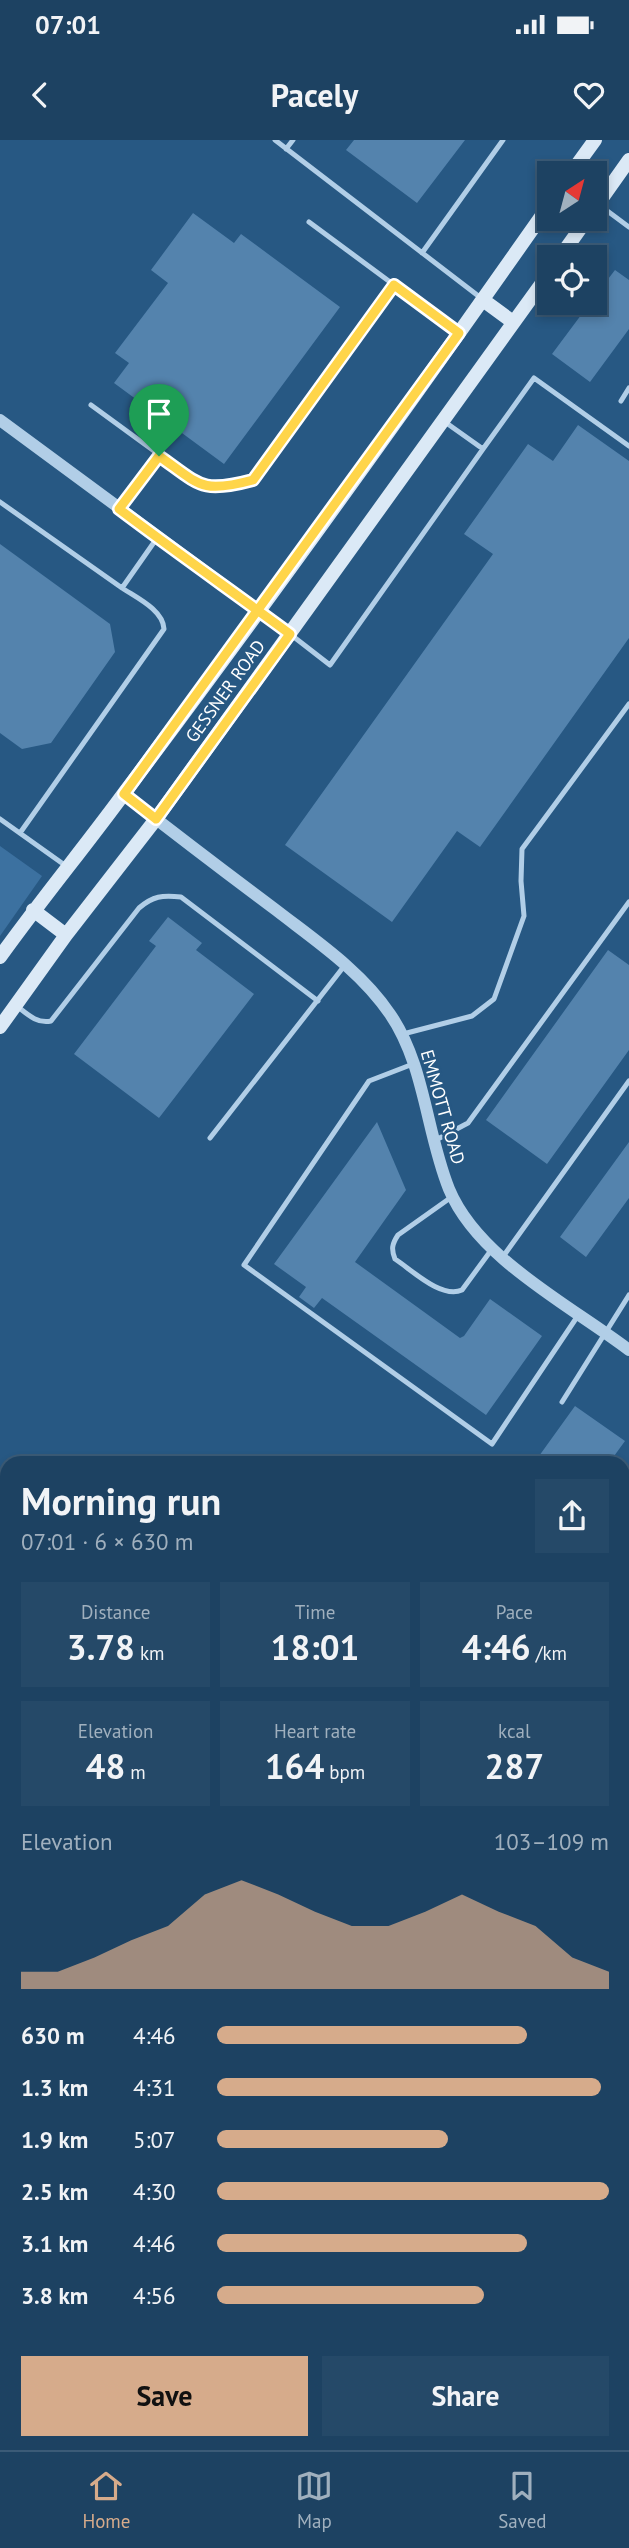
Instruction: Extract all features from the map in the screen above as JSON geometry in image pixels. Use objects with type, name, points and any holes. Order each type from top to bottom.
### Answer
[{"type":"main road","points":[[580,161],[595,140]]},
{"type":"main road","points":[[607,190],[629,160]]},
{"type":"main road","name":"GESSNER ROAD","points":[[0,957],[258,611],[537,223]]},
{"type":"main road","name":"GESSNER ROAD","points":[[0,1027],[66,935],[156,819],[537,290]]},
{"type":"main road","points":[[483,300],[513,322]]},
{"type":"main road","points":[[33,910],[66,935]]},
{"type":"street","points":[[0,420],[290,634]]},
{"type":"street","name":"EMMOTT ROAD","points":[[124,794],[345,965],[376,995],[402,1034],[415,1063],[434,1141],[453,1196],[470,1226],[502,1258],[629,1350]]},
{"type":"lane","points":[[275,140],[483,300]]},
{"type":"lane","points":[[286,149],[293,140]]},
{"type":"lane","points":[[422,253],[503,140]]},
{"type":"lane","points":[[607,212],[629,227]]},
{"type":"lane","points":[[309,222],[459,333]]},
{"type":"lane","points":[[92,405],[202,486],[225,488],[253,480],[394,285]]},
{"type":"lane","points":[[290,634],[330,665],[534,378],[629,446]]},
{"type":"lane","points":[[621,401],[629,388]]},
{"type":"lane","points":[[443,420],[483,449]]},
{"type":"lane","points":[[119,509],[159,456]]},
{"type":"lane","points":[[0,502],[158,613],[164,620],[164,629],[20,833]]},
{"type":"lane","points":[[122,588],[157,538]]},
{"type":"lane","points":[[402,1034],[472,1016],[494,999],[524,916],[522,849],[629,704]]},
{"type":"lane","points":[[0,819],[67,867]]},
{"type":"lane","points":[[15,1005],[36,1020],[44,1023],[51,1021],[139,908],[151,897],[164,895],[181,898],[318,1001]]},
{"type":"lane","points":[[434,1141],[468,1123],[629,902]]},
{"type":"lane","points":[[210,1138],[345,965]]},
{"type":"lane","points":[[415,1063],[369,1081],[244,1265],[492,1444],[579,1314]]},
{"type":"lane","points":[[502,1258],[629,1081]]},
{"type":"lane","points":[[453,1196],[398,1236],[393,1243],[395,1259],[442,1290],[455,1292],[462,1290],[492,1249]]},
{"type":"lane","points":[[562,1402],[629,1295]]},
{"type":"shaded area","points":[[0,846],[42,876],[0,936]]},
{"type":"building","points":[[354,140],[465,140],[417,203],[346,150]]},
{"type":"building","points":[[193,213],[234,243],[241,234],[340,307],[224,464],[114,383],[129,363],[115,353],[168,283],[151,270]]},
{"type":"building","points":[[615,270],[629,280],[629,329],[590,382],[552,354],[581,315],[607,315],[607,280]]},
{"type":"building","points":[[578,425],[629,461],[629,638],[480,847],[457,831],[392,922],[285,845],[493,554],[464,534],[528,444],[553,461]]},
{"type":"building","points":[[0,544],[110,624],[115,652],[51,743],[22,749],[0,733]]},
{"type":"building","points":[[168,917],[202,943],[196,950],[254,994],[159,1118],[74,1054],[156,946],[149,941]]},
{"type":"building","points":[[608,950],[629,965],[629,1050],[547,1164],[486,1120]]},
{"type":"building","points":[[377,1122],[406,1190],[355,1262],[460,1338],[490,1299],[542,1336],[486,1415],[322,1298],[314,1308],[299,1297],[306,1287],[274,1264]]},
{"type":"building","points":[[629,1142],[629,1198],[586,1257],[560,1237]]},
{"type":"building","points":[[575,1406],[625,1441],[614,1456],[539,1456]]},
{"type":"route","points":[[159,456],[119,509],[151,533],[258,611],[290,634],[156,819],[124,794],[258,611],[459,333],[394,285],[253,480],[225,488],[202,486],[159,456]]}]
